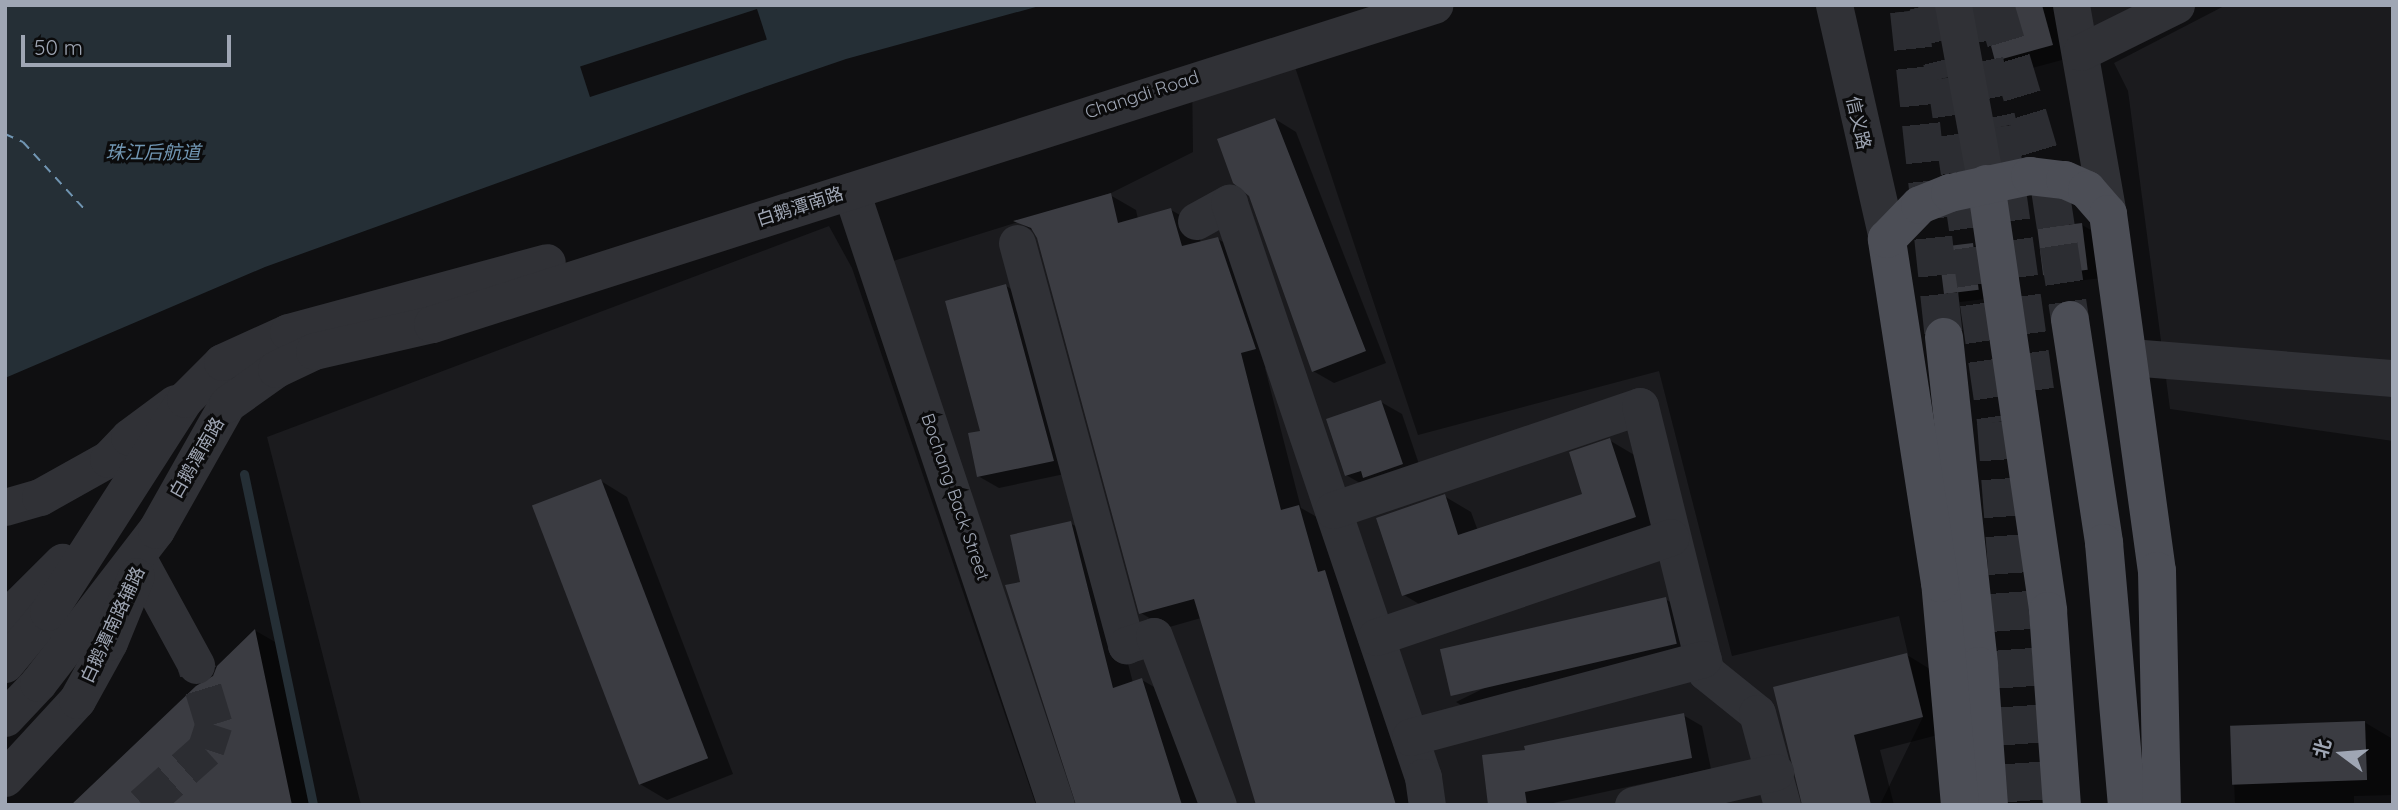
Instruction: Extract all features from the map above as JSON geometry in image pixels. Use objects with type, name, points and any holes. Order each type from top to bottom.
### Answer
[{"type":"main road","points":[[1960,805],[1940,583],[1887,239],[1920,205],[1986,184],[2030,176],[2064,180],[2087,190],[2108,214],[2130,356],[2157,571],[2162,805]]},
{"type":"main road","points":[[1986,184],[2048,611],[2062,805]]},
{"type":"main road","points":[[2070,320],[2104,543],[2127,805]]},
{"type":"main road","points":[[1944,337],[1979,666],[1989,805]]},
{"type":"street","name":"Changdi Road","points":[[851,191],[1434,5]]},
{"type":"street","name":"信义路","points":[[1834,5],[1887,239]]},
{"type":"street","points":[[1953,5],[1986,184]]},
{"type":"street","points":[[2071,5],[2108,214]]},
{"type":"street","points":[[2081,52],[2176,5]]},
{"type":"street","name":"白鹅潭南路","points":[[5,664],[48,612],[194,390],[222,362],[288,332],[694,221],[851,191]]},
{"type":"street","name":"白鹅潭南路","points":[[5,718],[38,683],[156,530],[227,404],[276,369],[314,351],[432,324],[851,191]]},
{"type":"street","name":"Bochang Back Street","points":[[851,191],[1056,805]]},
{"type":"street","points":[[1196,221],[1229,203],[1410,737],[1427,805]]},
{"type":"street","points":[[1017,243],[1126,645],[1154,636],[1218,805]]},
{"type":"street","points":[[2130,356],[2390,378]]},
{"type":"street","points":[[5,507],[40,497],[108,460],[129,437],[194,390]]},
{"type":"street","points":[[1333,510],[1640,406],[1706,672],[1757,713],[1779,789],[1633,805]]},
{"type":"street","points":[[5,619],[117,507]]},
{"type":"street","name":"白鹅潭南路辅路","points":[[5,778],[77,700],[109,642],[156,530]]},
{"type":"street","points":[[1376,637],[1671,537]]},
{"type":"street","points":[[141,564],[196,665]]},
{"type":"street","points":[[1410,737],[1703,659]]},
{"type":"shaded area","points":[[2083,5],[2155,5],[2088,37]]},
{"type":"shaded area","points":[[2226,5],[2393,5],[2393,441],[2170,409],[2128,91],[2114,63]]},
{"type":"shaded area","points":[[1289,49],[1418,435],[1659,371],[1732,656],[1899,616],[1923,717],[1880,805],[1056,805],[877,266],[1111,193],[1193,152],[1192,79]]},
{"type":"shaded area","points":[[829,226],[852,268],[1036,805],[361,805],[267,437]]},
{"type":"water","name":"珠江后航道","points":[[5,5],[1043,5],[846,59],[747,93],[265,267],[5,378]]},
{"type":"pier","points":[[757,9],[767,39],[590,97],[580,66]]},
{"type":"building","points":[[1980,5],[2042,5],[2053,45],[1995,61]]},
{"type":"building","points":[[1275,118],[1366,351],[1312,372],[1249,196],[1233,183],[1217,139]]},
{"type":"building","points":[[1111,193],[1118,223],[1171,208],[1182,246],[1218,237],[1256,349],[1241,353],[1281,510],[1299,505],[1318,572],[1325,570],[1396,805],[1256,805],[1194,599],[1139,614],[1037,238],[1031,228],[1013,221]]},
{"type":"building","points":[[2082,223],[2088,270],[2043,275],[2037,228]]},
{"type":"building","points":[[1973,243],[1979,290],[1944,294],[1938,247]]},
{"type":"building","points":[[1006,284],[1054,461],[977,477],[968,433],[980,431],[945,301]]},
{"type":"building","points":[[1381,400],[1403,464],[1363,478],[1361,471],[1345,476],[1326,419]]},
{"type":"building","points":[[1610,438],[1636,517],[1402,596],[1376,518],[1445,494],[1458,535],[1582,494],[1569,452]]},
{"type":"building","points":[[601,479],[708,758],[639,785],[532,506]]},
{"type":"building","points":[[1071,521],[1113,688],[1142,678],[1182,805],[1076,805],[1005,585],[1020,582],[1010,535]]},
{"type":"building","points":[[1666,597],[1677,644],[1451,696],[1440,649]]},
{"type":"building","points":[[255,629],[292,805],[71,805],[196,686],[213,676],[217,666]]},
{"type":"building","points":[[1907,653],[1923,717],[1854,735],[1871,805],[1802,805],[1773,687]]},
{"type":"building","points":[[1684,713],[1692,758],[1525,792],[1527,805],[1488,805],[1482,755],[1525,750],[1524,746]]},
{"type":"building","points":[[2365,721],[2367,780],[2232,785],[2230,726]]},
{"type":"waterway","points":[[244,474],[313,805]]},
{"type":"ferry route","points":[[5,134],[23,142],[85,210]]},
{"type":"tunnel","points":[[1928,5],[1946,78],[1996,422],[2025,805]]},
{"type":"tunnel","points":[[1973,5],[1998,127],[2037,405]]},
{"type":"tunnel","points":[[1995,5],[2050,189],[2070,320]]},
{"type":"tunnel","points":[[1909,11],[1944,337]]},
{"type":"tunnel","points":[[143,805],[206,749],[214,724],[196,665]]}]
